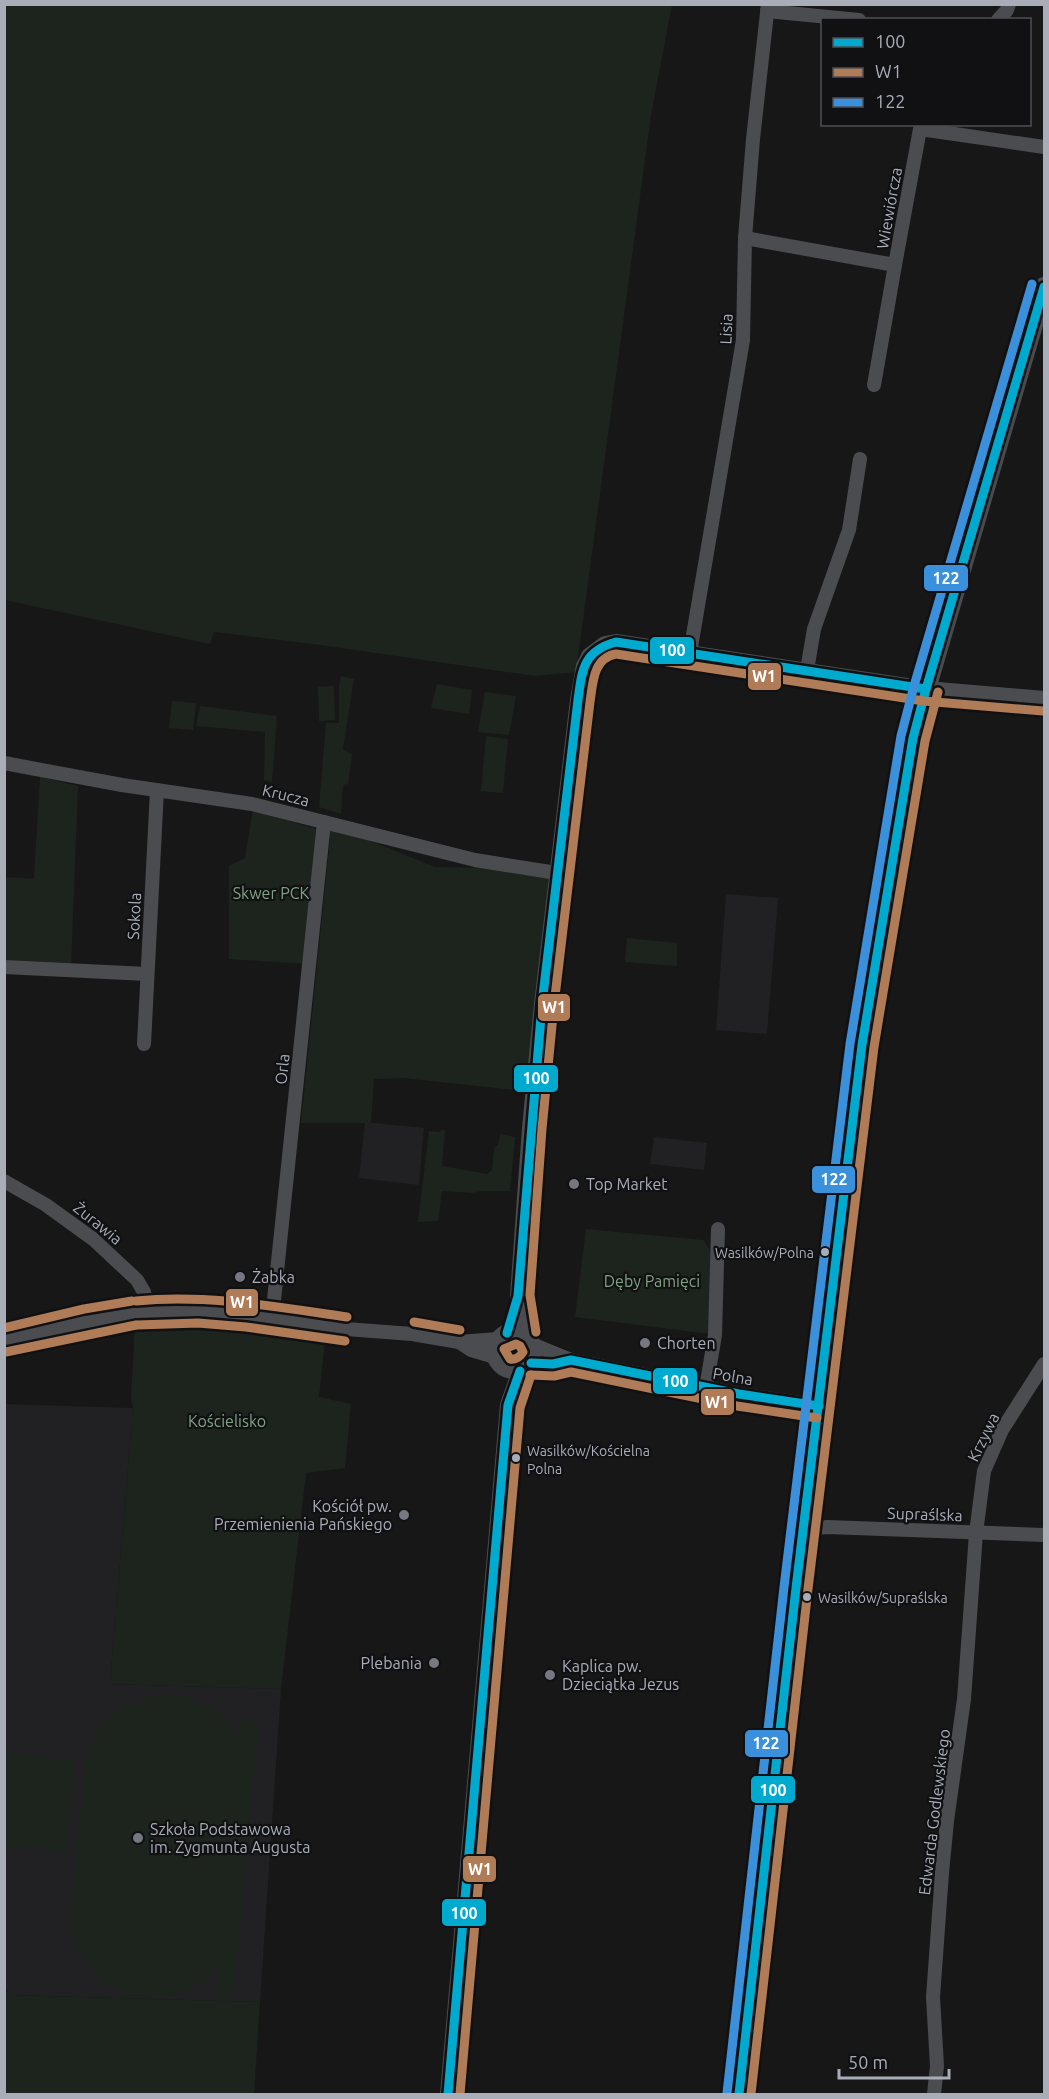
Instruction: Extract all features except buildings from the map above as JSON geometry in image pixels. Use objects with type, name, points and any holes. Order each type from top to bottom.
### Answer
[{"type":"main road","points":[[739,2094],[862,1045],[898,823],[913,738],[926,689],[1044,287]]},
{"type":"street","points":[[1000,18],[1009,4]]},
{"type":"street","points":[[768,8],[844,18]]},
{"type":"street","name":"Lisia","points":[[690,653],[744,340],[744,238],[768,8]]},
{"type":"street","name":"Wiewiórcza","points":[[744,238],[895,265],[920,129],[1044,147]]},
{"type":"street","points":[[874,385],[895,265]]},
{"type":"street","points":[[807,670],[814,629],[849,530],[860,459]]},
{"type":"street","points":[[512,1365],[494,1350],[503,1336],[518,1296],[533,1092],[557,873],[584,666],[595,650],[605,644],[616,642],[926,689],[1044,699]]},
{"type":"street","name":"Krucza","points":[[4,762],[157,790],[252,804],[475,860],[557,873]]},
{"type":"street","name":"Sokola","points":[[144,1044],[157,790]]},
{"type":"street","name":"Orla","points":[[272,1318],[324,822]]},
{"type":"street","points":[[4,967],[147,974]]},
{"type":"street","name":"Żurawia","points":[[4,1181],[46,1205],[102,1246],[137,1280],[144,1292],[149,1312]]},
{"type":"street","points":[[706,1388],[715,1335],[718,1229]]},
{"type":"street","points":[[512,1365],[535,1351],[529,1339],[518,1296]]},
{"type":"street","name":"Polna","points":[[4,1340],[100,1318],[149,1312],[198,1311],[272,1318],[346,1329],[412,1334],[459,1342],[503,1336]]},
{"type":"street","points":[[503,1336],[512,1331],[529,1339]]},
{"type":"street","name":"Polna","points":[[529,1339],[571,1360],[706,1388],[819,1406]]},
{"type":"street","name":"Polna","points":[[459,1342],[471,1350],[512,1365],[553,1364],[571,1360]]},
{"type":"street","name":"Krzywa","points":[[976,1533],[984,1471],[1002,1430],[1044,1364]]},
{"type":"street","points":[[448,2094],[512,1365]]},
{"type":"street","name":"Supraślska","points":[[804,1529],[827,1527],[1044,1535]]},
{"type":"street","name":"Edwarda Godlewskiego","points":[[934,2094],[937,2066],[933,1997],[942,1873],[964,1699],[976,1533]]},
{"type":"shaded area","points":[[726,894],[778,898],[767,1034],[716,1030]]},
{"type":"shaded area","points":[[365,1122],[424,1128],[419,1185],[359,1178]]},
{"type":"shaded area","points":[[654,1137],[707,1143],[704,1170],[650,1164]]},
{"type":"shaded area","name":"Szkoła Podstawowa im. Zygmunta Augusta","points":[[4,1404],[133,1408],[110,1684],[281,1689],[260,2002],[9,1995],[5,1987]]},
{"type":"green space","points":[[4,5],[672,5],[651,115],[576,672],[535,676],[214,632],[210,644],[5,600]]},
{"type":"green space","points":[[341,676],[354,679],[343,749],[352,755],[348,784],[343,785],[341,814],[319,807],[326,723],[339,723]]},
{"type":"green space","points":[[437,684],[472,690],[469,714],[431,708]]},
{"type":"green space","points":[[334,686],[335,720],[319,721],[318,687]]},
{"type":"green space","points":[[485,692],[516,696],[509,735],[478,732]]},
{"type":"green space","points":[[172,701],[196,703],[193,730],[169,728]]},
{"type":"green space","points":[[200,706],[277,716],[272,782],[264,780],[265,732],[196,726]]},
{"type":"green space","points":[[486,736],[508,739],[503,793],[481,791]]},
{"type":"green space","points":[[40,777],[78,786],[71,966],[5,962],[4,877],[34,879]]},
{"type":"green space","name":"Skwer PCK","points":[[253,810],[316,829],[310,964],[229,959],[229,866],[245,858]]},
{"type":"green space","points":[[324,822],[435,867],[534,869],[556,881],[533,1092],[403,1078],[374,1079],[371,1123],[301,1123],[330,839]]},
{"type":"green space","points":[[627,938],[677,943],[677,966],[625,962]]},
{"type":"green space","points":[[445,1130],[442,1166],[487,1174],[492,1170],[494,1148],[498,1145],[500,1134],[515,1137],[510,1191],[472,1193],[442,1191],[438,1221],[418,1222],[429,1131],[440,1132]]},
{"type":"green space","name":"Dęby Pamięci","points":[[586,1229],[703,1240],[710,1250],[710,1334],[575,1317]]},
{"type":"green space","name":"Kościelisko","points":[[182,1323],[271,1329],[325,1341],[319,1397],[351,1404],[345,1468],[306,1473],[281,1689],[110,1684],[133,1408],[131,1397],[135,1325]]},
{"type":"green space","points":[[159,1695],[184,1697],[205,1704],[223,1718],[239,1738],[241,1718],[259,1721],[234,1996],[217,1995],[219,1966],[199,1985],[176,1995],[152,1998],[129,1994],[108,1983],[90,1967],[78,1945],[71,1919],[85,1767],[94,1738],[109,1718],[119,1710]]},
{"type":"green space","points":[[5,1754],[75,1760],[67,1852],[5,1846]]},
{"type":"green space","points":[[4,1987],[9,1995],[260,2002],[254,2094],[5,2094]]},
{"type":"transit line","name":"122","points":[[727,2093],[784,1587],[850,1044],[901,736],[1032,284]]},
{"type":"transit line","name":"100","points":[[739,2094],[796,1588],[862,1045],[913,738],[1044,287]]},
{"type":"transit line","name":"100","points":[[507,1333],[518,1296],[542,1004],[578,700],[586,663],[597,651],[616,642],[926,689]]},
{"type":"transit line","name":"W1","points":[[536,1332],[530,1295],[542,1129],[554,1005],[592,687],[598,666],[608,656],[616,654],[924,701],[1043,711]]},
{"type":"transit line","name":"W1","points":[[751,2094],[808,1589],[874,1047],[925,741],[938,692]]},
{"type":"transit line","name":"W1","points":[[136,1301],[216,1300],[347,1317]]},
{"type":"transit line","name":"W1","points":[[4,1328],[84,1309],[132,1301]]},
{"type":"transit line","name":"W1","points":[[414,1322],[460,1330]]},
{"type":"transit line","name":"W1","points":[[137,1325],[198,1323],[246,1327],[345,1341]]},
{"type":"transit line","name":"W1","points":[[6,1352],[136,1325]]},
{"type":"transit line","name":"W1","points":[[516,1344],[523,1352],[518,1358],[510,1359],[504,1349],[516,1344]]},
{"type":"transit line","name":"100","points":[[531,1363],[553,1364],[571,1360],[739,1394],[819,1406]]},
{"type":"transit line","name":"100","points":[[448,2094],[508,1405],[520,1371]]},
{"type":"transit line","name":"W1","points":[[530,1375],[554,1376],[571,1372],[737,1406],[817,1418]]},
{"type":"transit line","name":"W1","points":[[460,2094],[520,1408],[531,1375]]},
{"type":"place","name":"Top Market","points":[[574,1184]]},
{"type":"place","name":"Wasilków/Polna","points":[[825,1252]]},
{"type":"place","name":"Żabka","points":[[240,1277]]},
{"type":"place","name":"Chorten","points":[[645,1343]]},
{"type":"place","name":"Wasilków/Kościelna Polna","points":[[516,1458]]},
{"type":"place","name":"Kościół pw. Przemienienia Pańskiego","points":[[404,1515]]},
{"type":"place","name":"Wasilków/Supraślska","points":[[807,1597]]},
{"type":"place","name":"Plebania","points":[[434,1663]]},
{"type":"place","name":"Kaplica pw. Dzieciątka Jezus","points":[[550,1675]]},
{"type":"place","name":"Szkoła Podstawowa im. Zygmunta Augusta","points":[[138,1838]]}]
